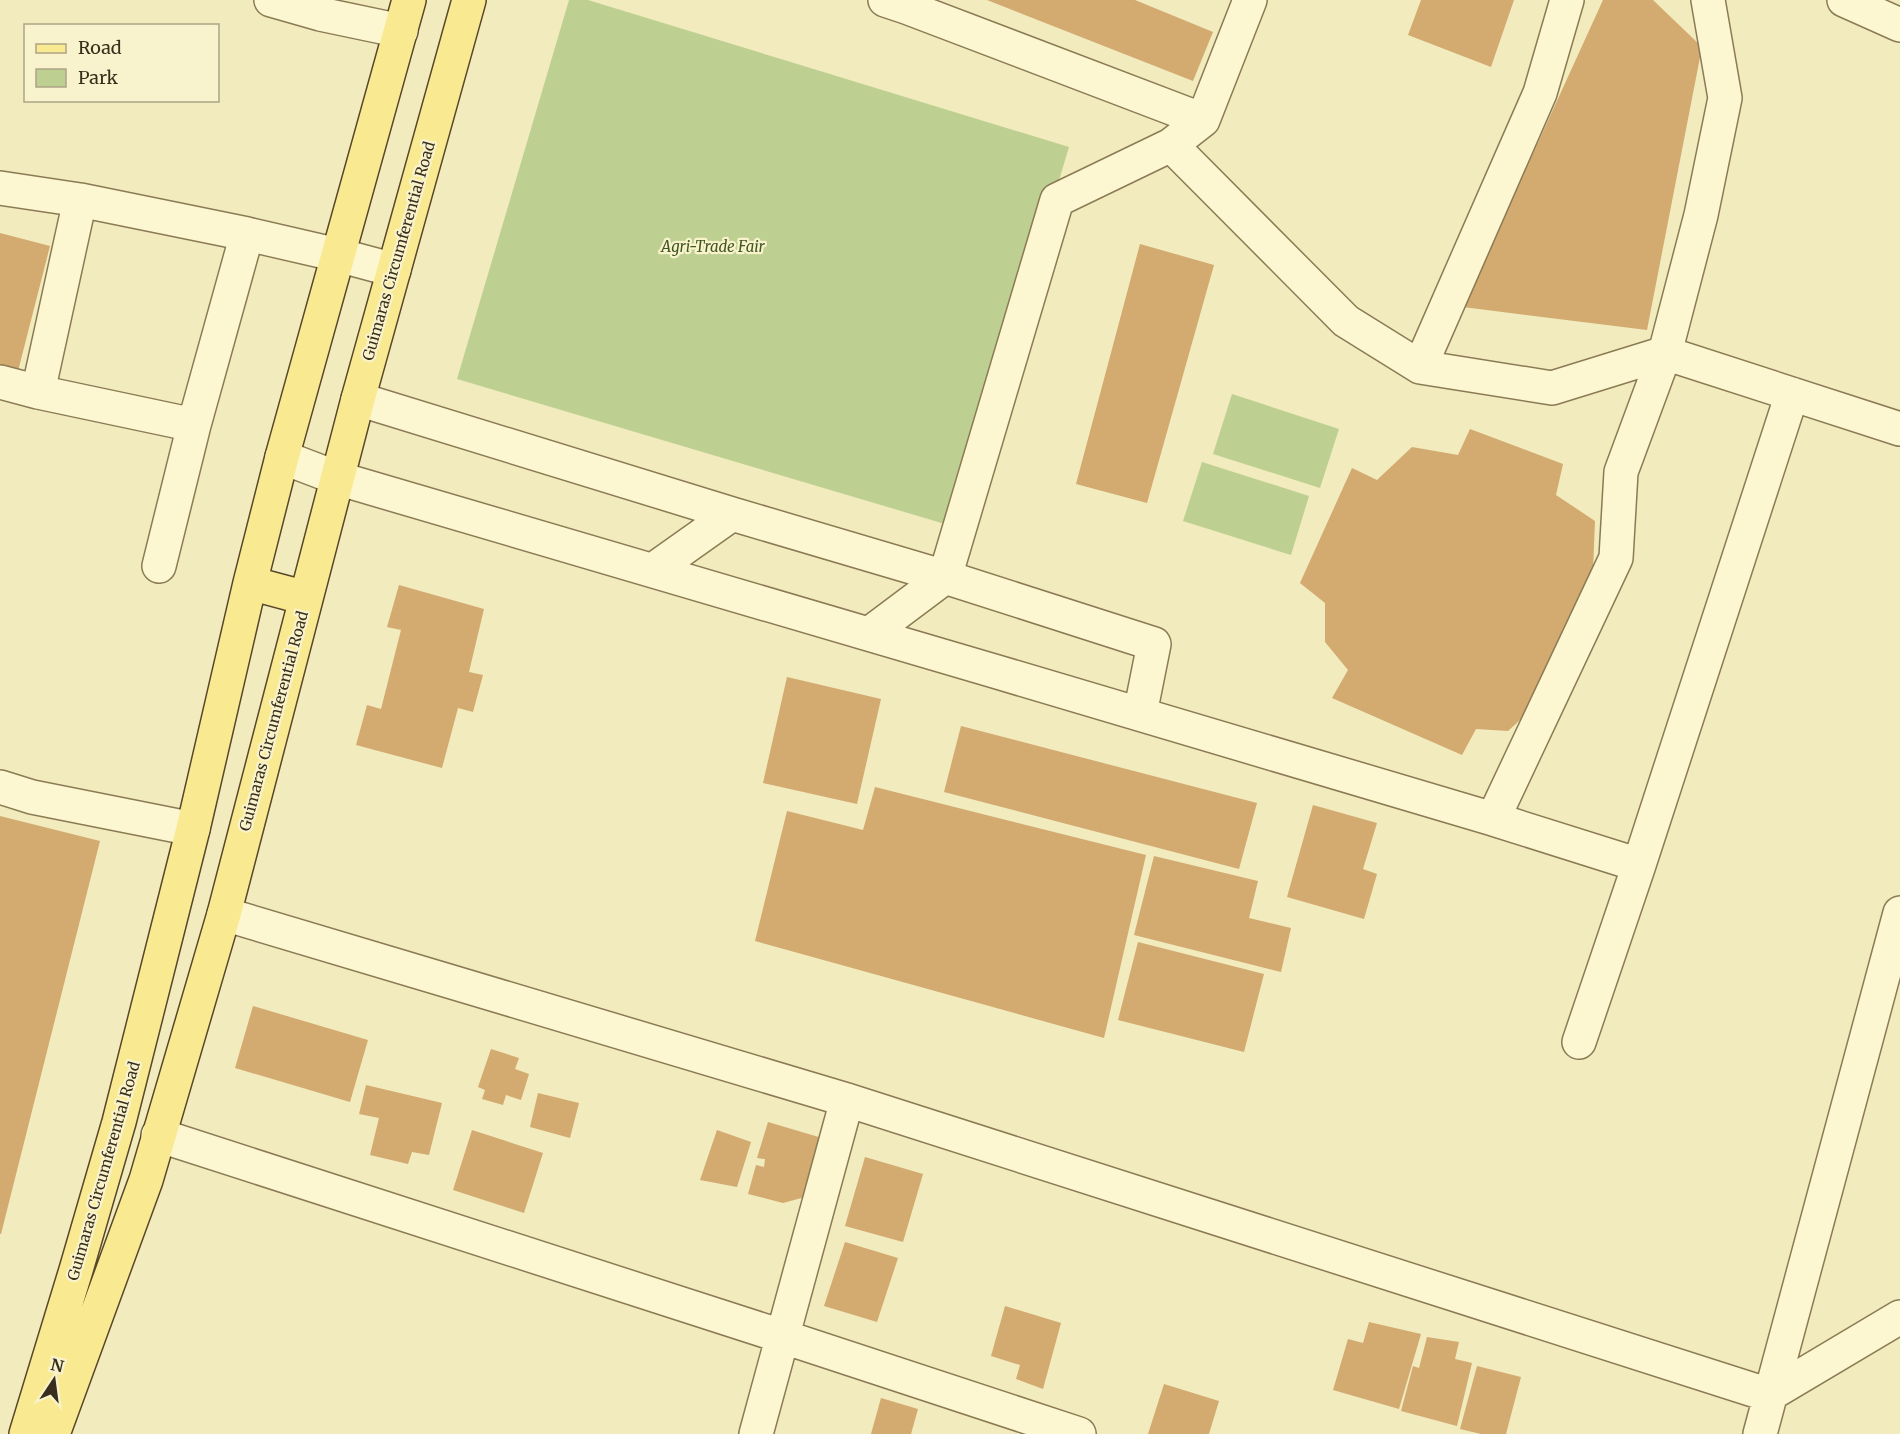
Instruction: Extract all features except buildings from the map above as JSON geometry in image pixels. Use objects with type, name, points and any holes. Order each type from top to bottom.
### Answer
[{"type":"main road","name":"Guimaras Circumferential Road","points":[[26,1434],[119,1122],[194,829],[250,583],[282,457],[409,0]]},
{"type":"main road","name":"Guimaras Circumferential Road","points":[[53,1434],[146,1180],[224,914],[358,399],[469,0]]},
{"type":"main road","points":[[250,583],[306,598]]},
{"type":"street","points":[[272,0],[320,14],[401,31]]},
{"type":"street","points":[[869,634],[945,577],[1057,200],[1172,145],[1203,120],[1250,0]]},
{"type":"street","points":[[1420,367],[1540,93],[1567,0]]},
{"type":"street","points":[[1493,819],[1616,558],[1621,472],[1665,353],[1701,216],[1725,98],[1708,0]]},
{"type":"street","points":[[1844,0],[1900,25]]},
{"type":"street","points":[[900,2],[1203,120]]},
{"type":"street","points":[[1172,145],[1346,321],[1420,367],[1552,388],[1665,353],[1900,429]]},
{"type":"street","points":[[0,188],[80,200],[247,234],[393,270]]},
{"type":"street","points":[[38,392],[80,200]]},
{"type":"street","points":[[159,566],[194,425],[247,234]]},
{"type":"street","points":[[0,382],[194,425]]},
{"type":"street","points":[[1579,1042],[1792,394]]},
{"type":"street","points":[[358,399],[945,577],[1154,644],[1140,714]]},
{"type":"street","points":[[282,457],[337,478],[1140,714],[1639,865]]},
{"type":"street","points":[[653,570],[732,514]]},
{"type":"street","points":[[0,787],[32,797],[194,829]]},
{"type":"street","points":[[1760,1434],[1900,913]]},
{"type":"street","points":[[224,914],[847,1100],[1769,1395],[1900,1317]]},
{"type":"street","points":[[756,1434],[847,1100]]},
{"type":"street","points":[[158,1135],[782,1335],[1079,1434]]},
{"type":"green space","name":"Agri-Trade Fair","points":[[569,0],[588,0],[1069,147],[955,527],[457,379]]},
{"type":"green space","points":[[1232,394],[1339,429],[1320,488],[1213,454]]},
{"type":"green space","points":[[1202,462],[1309,496],[1291,555],[1183,521]]}]
